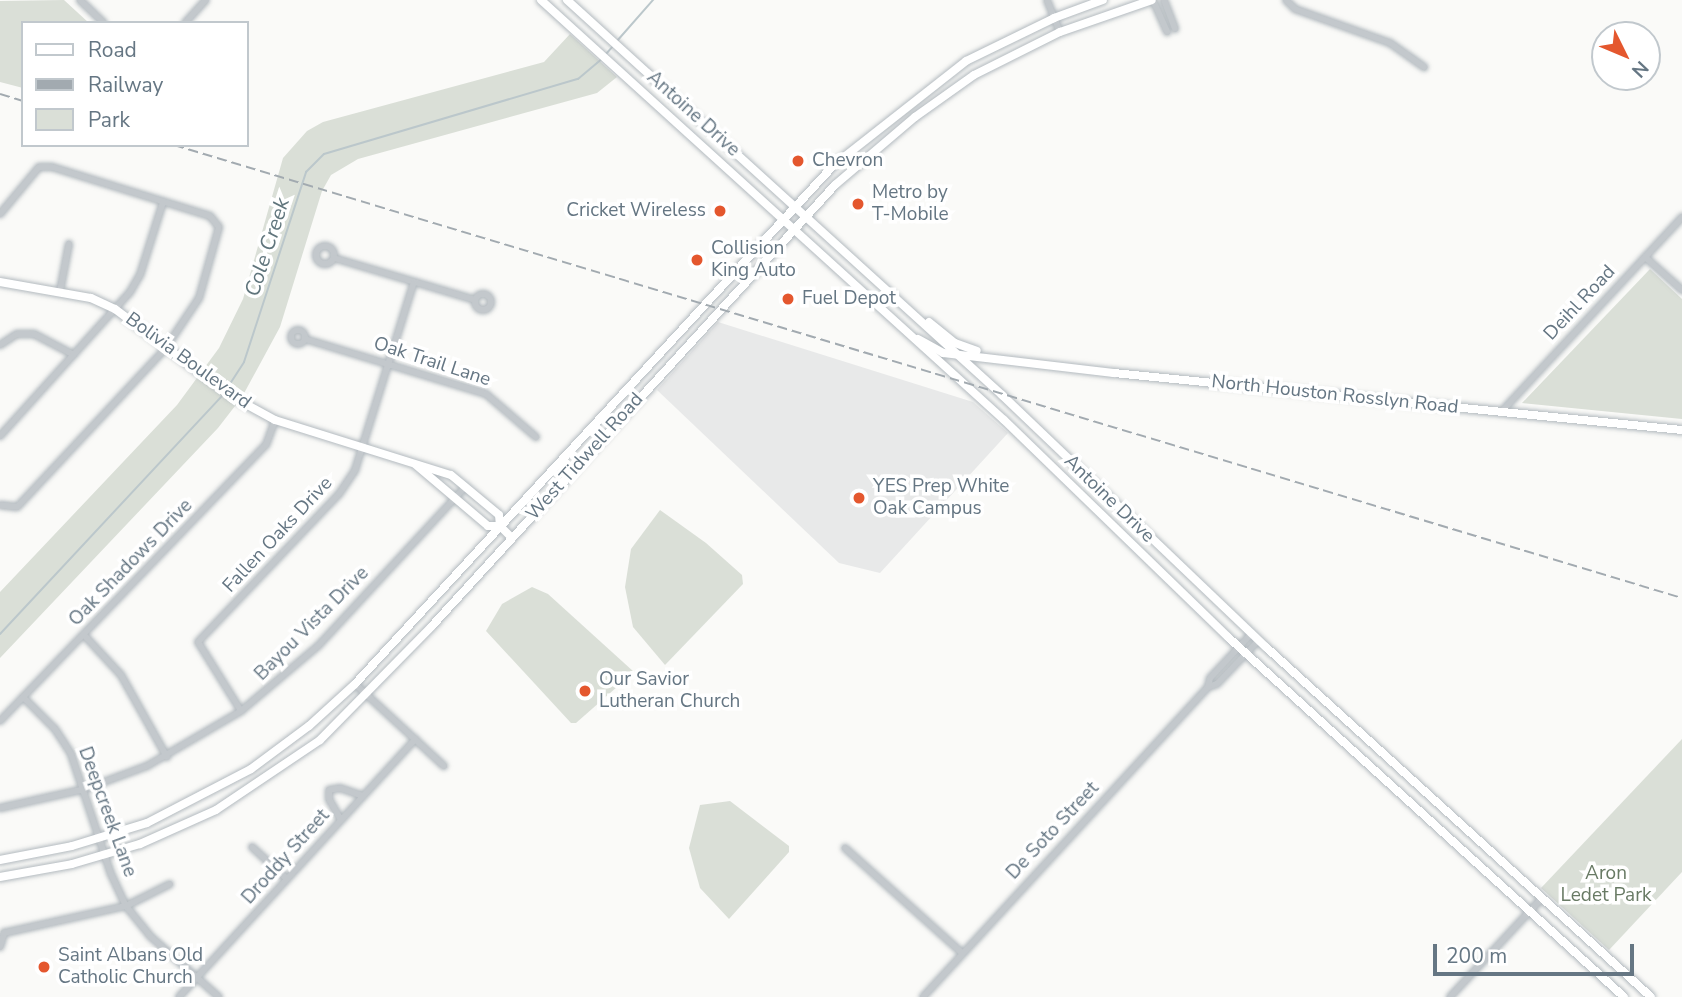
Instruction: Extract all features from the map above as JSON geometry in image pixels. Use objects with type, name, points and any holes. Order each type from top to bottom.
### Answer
[{"type":"main road","name":"Antoine Drive","points":[[541,0],[782,216],[1243,650],[1625,997]]},
{"type":"main road","name":"Antoine Drive","points":[[567,0],[977,372],[1251,634],[1650,997]]},
{"type":"main road","name":"West Tidwell Road","points":[[0,860],[101,838],[147,823],[251,769],[309,726],[355,684],[793,204],[887,119],[967,61],[1054,18],[1103,0]]},
{"type":"main road","name":"West Tidwell Road","points":[[0,877],[105,855],[216,810],[320,740],[367,695],[835,185],[915,117],[974,75],[1060,32],[1153,0]]},
{"type":"main road","name":"Bolivia Boulevard","points":[[0,282],[60,291],[115,309],[231,396],[275,420],[440,469],[466,486],[499,515],[500,526],[512,538]]},
{"type":"main road","points":[[720,284],[733,295]]},
{"type":"main road","points":[[877,304],[890,292]]},
{"type":"main road","name":"North Houston Rosslyn Road","points":[[908,309],[956,343],[986,355]]},
{"type":"main road","name":"North Houston Rosslyn Road","points":[[906,333],[943,352],[986,355],[1148,377],[1682,430]]},
{"type":"main road","points":[[977,372],[975,360],[986,355]]},
{"type":"main road","points":[[646,367],[658,378]]},
{"type":"main road","points":[[579,440],[592,450]]},
{"type":"main road","name":"Bolivia Boulevard","points":[[413,463],[488,526],[500,526]]},
{"type":"main road","points":[[419,614],[431,626]]},
{"type":"main road","points":[[251,769],[260,782]]},
{"type":"street","points":[[80,0],[102,21]]},
{"type":"street","points":[[187,21],[206,0]]},
{"type":"street","points":[[1047,0],[1060,32]]},
{"type":"street","points":[[1153,0],[1167,32]]},
{"type":"street","points":[[1164,0],[1175,29]]},
{"type":"street","points":[[1286,0],[1296,9],[1390,43],[1424,67]]},
{"type":"street","points":[[967,61],[974,75]]},
{"type":"street","points":[[0,214],[39,167],[52,167],[210,216],[219,227],[199,298],[165,349],[17,507],[0,505]]},
{"type":"street","points":[[0,436],[115,309],[140,275],[163,202]]},
{"type":"street","name":"Deihl Road","points":[[1502,411],[1682,217]]},
{"type":"street","points":[[60,291],[69,244]]},
{"type":"street","points":[[1645,257],[1682,290]]},
{"type":"street","points":[[334,258],[475,300]]},
{"type":"street","name":"Fallen Oaks Drive","points":[[241,711],[198,642],[340,494],[364,447],[414,282]]},
{"type":"street","points":[[0,345],[16,334],[34,334],[74,355]]},
{"type":"street","name":"Oak Trail Lane","points":[[306,339],[486,394],[536,437]]},
{"type":"street","name":"Oak Shadows Drive","points":[[0,722],[266,445],[275,420]]},
{"type":"street","name":"Bayou Vista Drive","points":[[0,808],[85,789],[167,757],[241,711],[318,646],[466,486]]},
{"type":"street","name":"De Soto Street","points":[[1243,650],[1251,634]]},
{"type":"street","points":[[84,635],[121,675],[167,757]]},
{"type":"street","name":"De Soto Street","points":[[923,997],[1208,687],[1210,678],[1258,640]]},
{"type":"street","points":[[355,684],[444,766]]},
{"type":"street","name":"Deepcreek Lane","points":[[23,697],[64,741],[85,789],[105,855],[126,906],[150,936],[219,997]]},
{"type":"street","name":"Droddy Street","points":[[179,997],[415,739]]},
{"type":"street","points":[[341,820],[328,799],[329,790],[340,788],[363,796]]},
{"type":"street","points":[[252,847],[287,879]]},
{"type":"street","points":[[845,848],[962,953]]},
{"type":"street","points":[[0,947],[4,933],[126,906],[170,884]]},
{"type":"street","points":[[1450,997],[1542,898]]},
{"type":"shaded area","name":"YES Prep White Oak Campus","points":[[718,322],[973,402],[1008,433],[880,573],[839,563],[657,390]]},
{"type":"green space","points":[[64,0],[87,21],[21,21],[21,87],[0,82],[0,1]]},
{"type":"green space","points":[[570,34],[617,77],[597,93],[358,159],[331,175],[322,191],[280,327],[242,397],[218,428],[0,658],[0,592],[177,405],[219,348],[243,299],[283,158],[307,131],[323,122],[544,62]]},
{"type":"green space","points":[[1650,269],[1682,299],[1682,419],[1522,403]]},
{"type":"green space","points":[[660,510],[706,543],[742,575],[743,584],[665,665],[633,627],[625,587],[631,549]]},
{"type":"green space","points":[[532,587],[548,594],[634,672],[576,723],[571,723],[486,631],[502,604]]},
{"type":"green space","name":"Aron Ledet Park","points":[[1682,739],[1682,872],[1609,950],[1541,888]]},
{"type":"green space","points":[[730,801],[789,846],[789,852],[729,919],[700,888],[689,848],[700,805]]},
{"type":"waterway","name":"Cole Creek","points":[[617,41],[653,0]]},
{"type":"waterway","name":"Cole Creek","points":[[605,55],[613,46]]},
{"type":"waterway","name":"Cole Creek","points":[[226,390],[244,362],[306,172],[324,154],[578,79],[602,59]]},
{"type":"waterway","name":"Cole Creek","points":[[0,634],[223,395]]},
{"type":"railway","points":[[0,94],[21,100]]},
{"type":"railway","points":[[181,147],[1682,598]]},
{"type":"place","name":"Chevron","points":[[798,161]]},
{"type":"place","name":"Metro by T-Mobile","points":[[858,204]]},
{"type":"place","name":"Cricket Wireless","points":[[720,211]]},
{"type":"place","name":"Collision King Auto","points":[[697,260]]},
{"type":"place","name":"Fuel Depot","points":[[788,299]]},
{"type":"place","name":"YES Prep White Oak Campus","points":[[859,498]]},
{"type":"place","name":"Our Savior Lutheran Church","points":[[585,691]]},
{"type":"place","name":"Saint Albans Old Catholic Church","points":[[44,967]]}]
